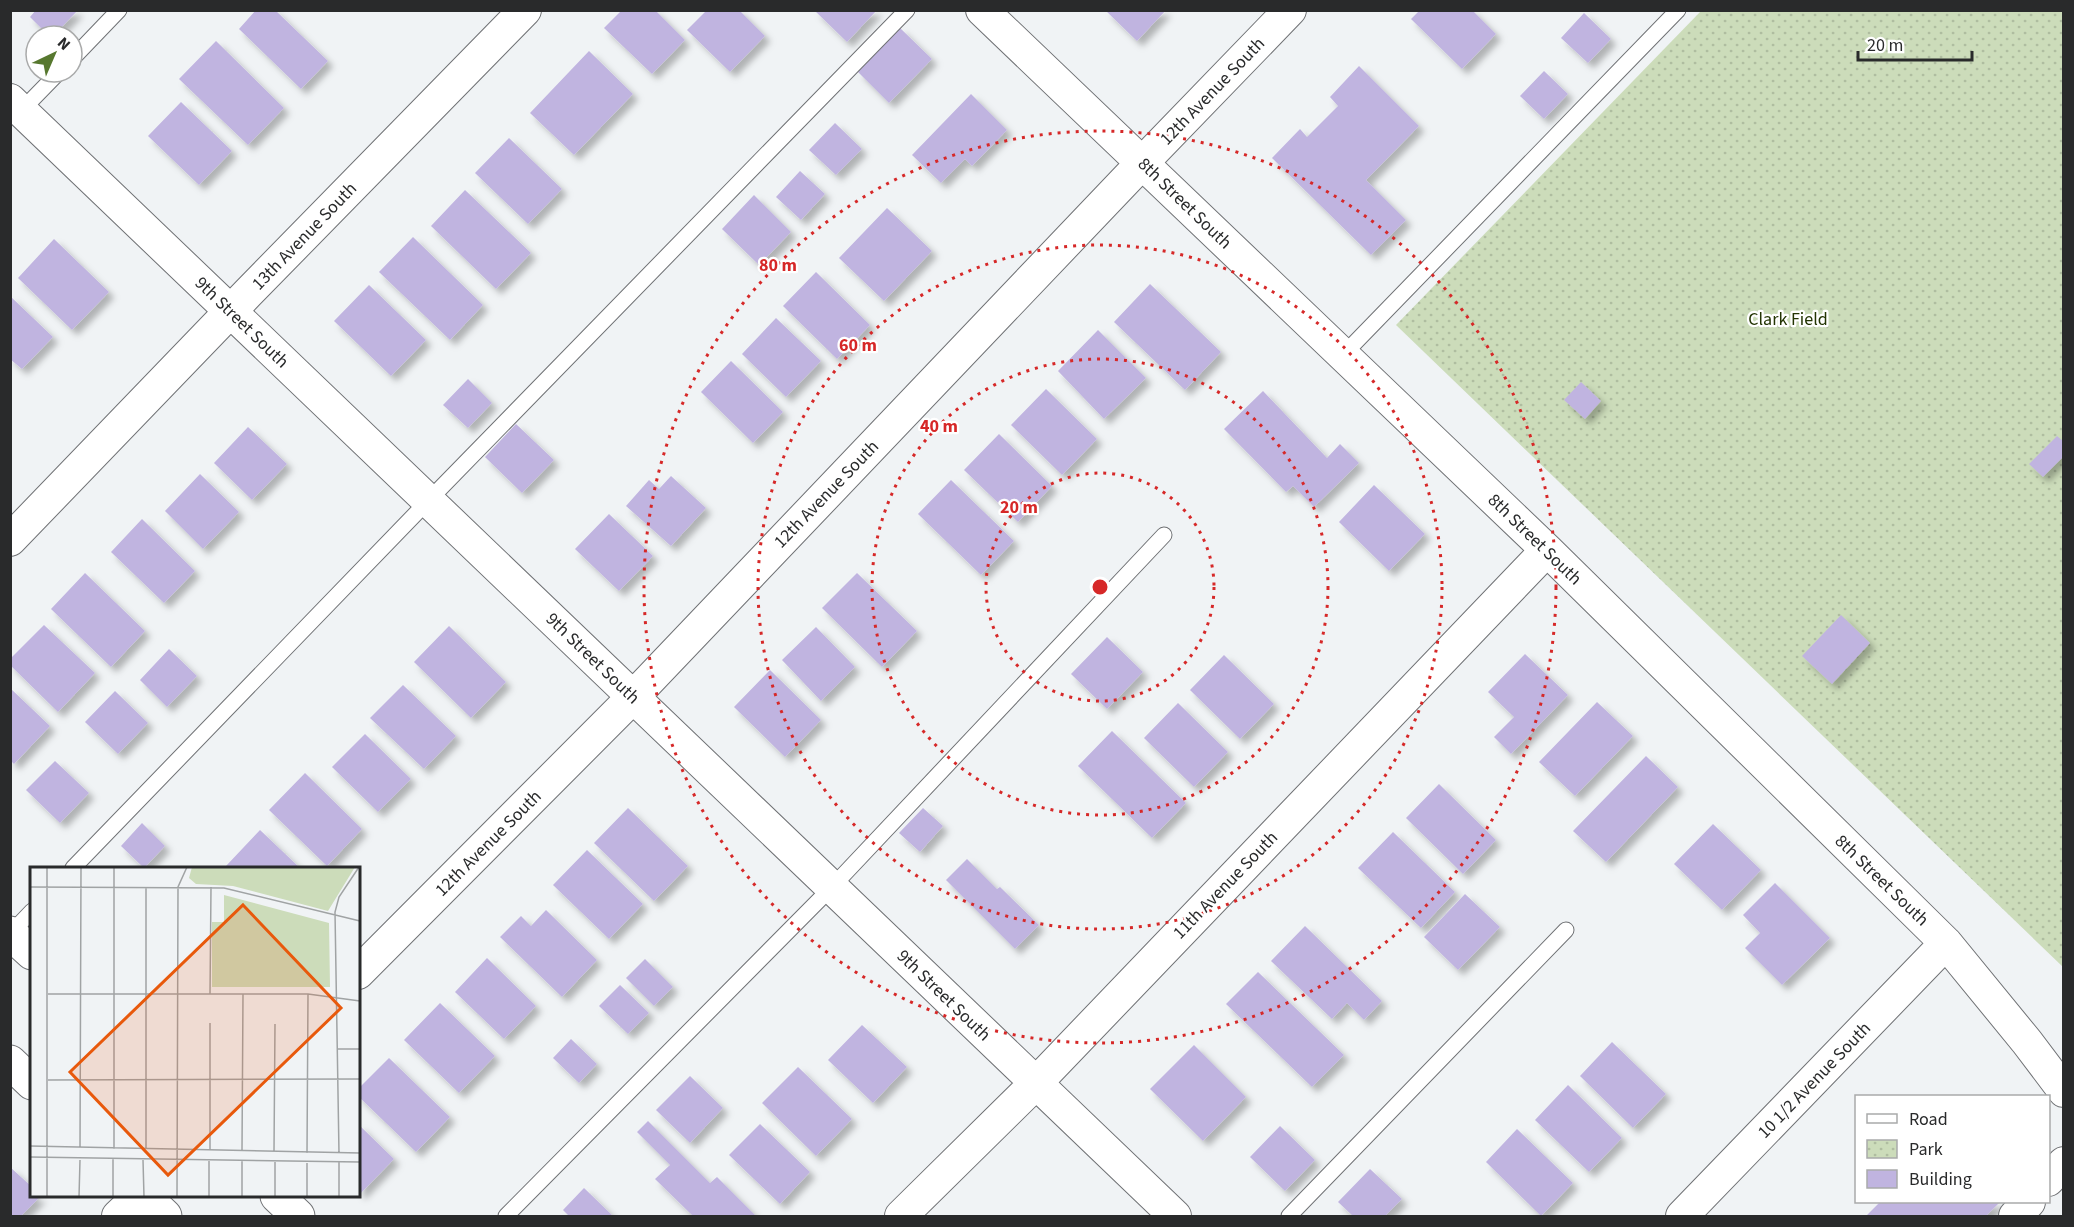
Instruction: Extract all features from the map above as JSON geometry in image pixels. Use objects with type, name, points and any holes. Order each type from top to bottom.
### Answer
[{"type":"main road","points":[[11,933],[30,951]]},
{"type":"main road","points":[[10,1062],[30,1081]]},
{"type":"main road","points":[[145,1197],[165,1216]]},
{"type":"main road","points":[[278,1197],[298,1216]]},
{"type":"street","name":"13th Avenue South","points":[[10,540],[525,10]]},
{"type":"street","name":"8th Street South","points":[[982,10],[1547,550],[1946,943],[2064,1091]]},
{"type":"street","name":"12th Avenue South","points":[[360,972],[633,697],[1290,10]]},
{"type":"street","name":"9th Street South","points":[[14,111],[231,311],[1175,1216]]},
{"type":"street","name":"11th Avenue South","points":[[901,1216],[1036,1083],[1547,550]]},
{"type":"street","name":"10 1/2 Avenue South","points":[[1682,1216],[1946,943]]},
{"type":"street","points":[[2050,1179],[2064,1163]]},
{"type":"street","points":[[118,1216],[138,1197]]},
{"type":"street","points":[[2015,1216],[2028,1203]]},
{"type":"lane","points":[[84,46],[119,10]]},
{"type":"lane","points":[[74,867],[907,10]]},
{"type":"lane","points":[[1343,355],[1678,10]]},
{"type":"lane","points":[[14,111],[45,84]]},
{"type":"lane","points":[[507,1216],[832,887],[1164,535]]},
{"type":"lane","points":[[11,933],[30,913]]},
{"type":"lane","points":[[1289,1216],[1566,930]]},
{"type":"green space","name":"Clark Field","points":[[1701,11],[2063,11],[2063,967],[1396,325]]},
{"type":"building","points":[[36,10],[78,10],[65,24],[37,24],[30,17]]},
{"type":"building","points":[[256,10],[275,10],[328,61],[301,89],[239,29]]},
{"type":"building","points":[[622,10],[655,10],[685,40],[652,74],[604,28]]},
{"type":"building","points":[[707,10],[739,10],[765,36],[730,72],[687,30]]},
{"type":"building","points":[[814,10],[877,10],[847,42]]},
{"type":"building","points":[[1105,10],[1166,10],[1137,41]]},
{"type":"building","points":[[1420,10],[1472,10],[1496,34],[1462,69],[1411,19]]},
{"type":"building","points":[[1584,13],[1611,39],[1588,63],[1561,38]]},
{"type":"building","points":[[900,28],[932,59],[889,103],[858,72]]},
{"type":"building","points":[[216,41],[284,108],[248,145],[179,79]]},
{"type":"building","points":[[589,51],[633,94],[574,155],[530,113]]},
{"type":"building","points":[[1359,66],[1419,126],[1366,180],[1406,220],[1371,255],[1272,158],[1300,129],[1307,137],[1338,106],[1330,97]]},
{"type":"building","points":[[1544,71],[1568,94],[1544,119],[1520,96]]},
{"type":"building","points":[[971,94],[1007,130],[972,166],[965,159],[941,183],[912,155]]},
{"type":"building","points":[[181,102],[232,151],[199,185],[148,136]]},
{"type":"building","points":[[835,123],[862,149],[836,175],[809,150]]},
{"type":"building","points":[[509,138],[562,189],[528,224],[475,173]]},
{"type":"building","points":[[800,171],[825,194],[801,220],[776,197]]},
{"type":"building","points":[[465,190],[531,253],[496,289],[431,226]]},
{"type":"building","points":[[754,195],[791,232],[759,265],[722,229]]},
{"type":"building","points":[[887,208],[932,251],[884,301],[839,258]]},
{"type":"building","points":[[413,237],[483,305],[450,340],[379,272]]},
{"type":"building","points":[[54,239],[109,292],[72,330],[18,278]]},
{"type":"building","points":[[816,272],[870,325],[837,359],[783,306]]},
{"type":"building","points":[[1150,284],[1221,352],[1185,390],[1114,322]]},
{"type":"building","points":[[369,285],[426,340],[391,376],[334,321]]},
{"type":"building","points":[[10,296],[53,337],[22,369],[10,359]]},
{"type":"building","points":[[776,318],[821,361],[786,397],[742,354]]},
{"type":"building","points":[[1098,330],[1146,378],[1104,419],[1058,371]]},
{"type":"building","points":[[731,361],[783,412],[753,443],[701,392]]},
{"type":"building","points":[[468,379],[492,403],[468,428],[443,405]]},
{"type":"building","points":[[1581,382],[1601,401],[1585,419],[1564,400]]},
{"type":"building","points":[[1046,389],[1097,439],[1062,475],[1011,425]]},
{"type":"building","points":[[1263,391],[1327,458],[1340,444],[1359,463],[1314,507],[1293,486],[1286,492],[1224,429]]},
{"type":"building","points":[[516,424],[554,460],[522,493],[485,457]]},
{"type":"building","points":[[248,427],[287,464],[252,500],[214,463]]},
{"type":"building","points":[[999,434],[1052,486],[1018,522],[964,470]]},
{"type":"building","points":[[2057,436],[2064,442],[2064,456],[2043,477],[2029,464]]},
{"type":"building","points":[[200,474],[239,512],[203,549],[165,511]]},
{"type":"building","points":[[671,476],[706,508],[671,546],[626,506],[649,480],[659,489]]},
{"type":"building","points":[[951,480],[1014,541],[981,575],[918,514]]},
{"type":"building","points":[[1374,485],[1425,534],[1389,571],[1339,522]]},
{"type":"building","points":[[609,514],[653,556],[619,591],[575,549]]},
{"type":"building","points":[[142,519],[195,571],[164,603],[111,552]]},
{"type":"building","points":[[85,573],[145,631],[111,667],[51,609]]},
{"type":"building","points":[[857,573],[917,631],[882,667],[822,608]]},
{"type":"building","points":[[1841,615],[1870,643],[1832,684],[1802,656]]},
{"type":"building","points":[[44,625],[95,673],[58,712],[10,665],[10,659]]},
{"type":"building","points":[[449,626],[506,682],[471,718],[414,662]]},
{"type":"building","points":[[816,627],[855,667],[821,701],[782,660]]},
{"type":"building","points":[[1107,637],[1143,672],[1107,709],[1071,674]]},
{"type":"building","points":[[169,649],[197,676],[167,707],[140,680]]},
{"type":"building","points":[[1525,654],[1568,695],[1511,754],[1494,737],[1514,717],[1488,692]]},
{"type":"building","points":[[1224,655],[1274,704],[1240,739],[1190,690]]},
{"type":"building","points":[[770,670],[821,720],[785,757],[734,707]]},
{"type":"building","points":[[403,685],[456,736],[424,769],[370,718]]},
{"type":"building","points":[[10,688],[50,726],[14,764],[10,760]]},
{"type":"building","points":[[115,691],[148,723],[118,754],[85,722]]},
{"type":"building","points":[[1597,702],[1633,736],[1575,796],[1539,762]]},
{"type":"building","points":[[1178,703],[1228,752],[1194,787],[1144,738]]},
{"type":"building","points":[[1112,731],[1186,803],[1152,838],[1078,766]]},
{"type":"building","points":[[365,734],[411,779],[378,812],[332,767]]},
{"type":"building","points":[[1646,756],[1678,787],[1606,862],[1573,831]]},
{"type":"building","points":[[55,761],[89,793],[60,823],[26,790]]},
{"type":"building","points":[[305,773],[362,829],[327,866],[269,810]]},
{"type":"building","points":[[1439,784],[1496,840],[1463,874],[1406,818]]},
{"type":"building","points":[[628,808],[688,866],[654,901],[594,843]]},
{"type":"building","points":[[923,808],[943,826],[920,852],[899,833]]},
{"type":"building","points":[[142,823],[165,846],[143,867],[121,846]]},
{"type":"building","points":[[1713,824],[1761,870],[1722,910],[1674,864]]},
{"type":"building","points":[[260,830],[299,867],[227,867]]},
{"type":"building","points":[[1393,832],[1455,892],[1421,928],[1358,868]]},
{"type":"building","points":[[587,850],[643,904],[609,939],[553,885]]},
{"type":"building","points":[[967,859],[997,889],[1000,887],[1039,925],[1015,949],[946,880]]},
{"type":"building","points":[[1775,883],[1830,938],[1782,985],[1745,948],[1760,933],[1743,915]]},
{"type":"building","points":[[1465,894],[1500,927],[1458,970],[1424,937]]},
{"type":"building","points":[[546,910],[597,960],[562,997],[500,937],[521,916],[531,926]]},
{"type":"building","points":[[1305,926],[1382,1001],[1364,1020],[1347,1003],[1332,1019],[1271,961]]},
{"type":"building","points":[[487,958],[536,1006],[504,1039],[455,992]]},
{"type":"building","points":[[645,959],[673,987],[654,1006],[626,978]]},
{"type":"building","points":[[1258,972],[1344,1055],[1312,1087],[1226,1004]]},
{"type":"building","points":[[620,985],[649,1013],[628,1034],[599,1006]]},
{"type":"building","points":[[440,1003],[495,1056],[459,1093],[404,1040]]},
{"type":"building","points":[[862,1025],[907,1067],[873,1103],[828,1060]]},
{"type":"building","points":[[571,1039],[597,1064],[579,1083],[553,1058]]},
{"type":"building","points":[[1612,1042],[1666,1094],[1633,1128],[1580,1076]]},
{"type":"building","points":[[1194,1045],[1246,1097],[1203,1141],[1150,1089]]},
{"type":"building","points":[[389,1058],[450,1117],[416,1152],[360,1098],[360,1087]]},
{"type":"building","points":[[798,1067],[852,1119],[816,1156],[762,1103]]},
{"type":"building","points":[[690,1076],[723,1108],[690,1143],[656,1110]]},
{"type":"building","points":[[1568,1085],[1622,1138],[1589,1172],[1535,1120]]},
{"type":"building","points":[[648,1121],[710,1183],[717,1177],[755,1215],[693,1216],[655,1179],[670,1165],[637,1132]]},
{"type":"building","points":[[760,1124],[810,1172],[780,1204],[729,1155]]},
{"type":"building","points":[[360,1126],[394,1159],[360,1194]]},
{"type":"building","points":[[1280,1126],[1315,1160],[1285,1191],[1250,1157]]},
{"type":"building","points":[[1517,1129],[1573,1183],[1541,1216],[1486,1162]]},
{"type":"building","points":[[10,1167],[30,1185],[30,1197],[40,1197],[21,1216],[10,1216]]},
{"type":"building","points":[[1370,1169],[1402,1199],[1385,1216],[1353,1216],[1338,1202]]},
{"type":"building","points":[[584,1188],[613,1216],[569,1216],[563,1210]]},
{"type":"building","points":[[1879,1203],[1999,1203],[1986,1216],[1866,1216]]}]
